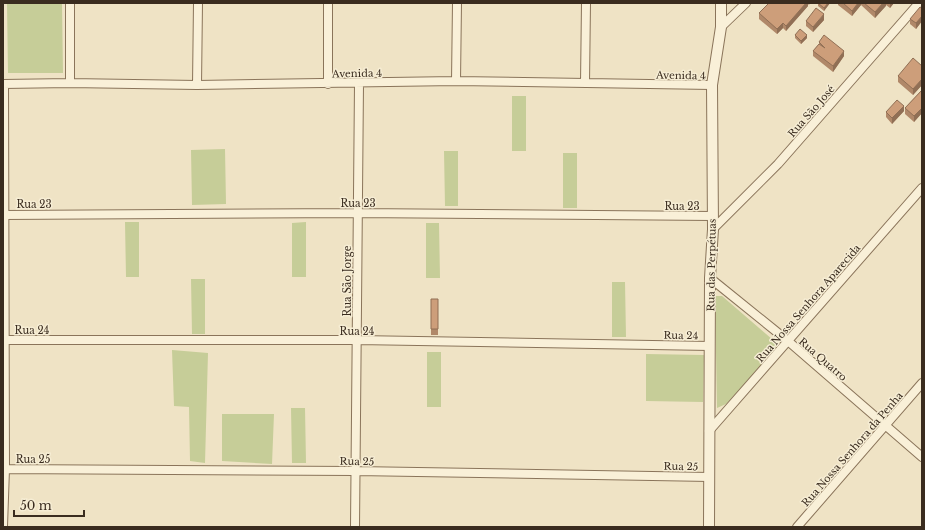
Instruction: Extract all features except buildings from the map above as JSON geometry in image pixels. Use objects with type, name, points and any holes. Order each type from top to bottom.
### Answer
[{"type":"street","points":[[70,3],[70,83]]},
{"type":"street","points":[[197,85],[198,3]]},
{"type":"street","points":[[328,3],[328,84]]},
{"type":"street","points":[[456,81],[457,3]]},
{"type":"street","points":[[585,83],[586,3]]},
{"type":"street","name":"Rua das Perpétuas","points":[[709,527],[710,278],[713,229],[712,85],[721,27],[721,3]]},
{"type":"street","points":[[721,27],[746,3]]},
{"type":"street","name":"Rua São José","points":[[713,229],[778,164],[919,3]]},
{"type":"street","name":"Avenida 4","points":[[3,84],[359,84],[456,81],[712,85]]},
{"type":"street","points":[[3,84],[3,526]]},
{"type":"street","name":"Rua São Jorge","points":[[355,527],[359,84]]},
{"type":"street","name":"Rua Nossa Senhora Aparecida","points":[[710,431],[922,188]]},
{"type":"street","name":"Rua 23","points":[[4,214],[357,213],[713,216]]},
{"type":"street","name":"Rua Quatro","points":[[710,278],[788,341],[922,457]]},
{"type":"street","name":"Rua 24","points":[[4,340],[357,340],[710,346]]},
{"type":"street","name":"Rua Nossa Senhora da Penha","points":[[798,527],[922,383]]},
{"type":"street","name":"Rua 25","points":[[4,469],[356,471],[710,477]]},
{"type":"green space","points":[[7,3],[62,3],[63,73],[8,73]]},
{"type":"green space","points":[[512,96],[526,96],[526,151],[512,151]]},
{"type":"green space","points":[[225,149],[226,204],[192,205],[191,150]]},
{"type":"green space","points":[[444,151],[458,151],[458,206],[445,206]]},
{"type":"green space","points":[[563,153],[577,153],[577,208],[563,208]]},
{"type":"green space","points":[[125,222],[139,222],[139,277],[126,277]]},
{"type":"green space","points":[[306,222],[306,277],[292,277],[292,223]]},
{"type":"green space","points":[[426,223],[439,223],[440,278],[426,278]]},
{"type":"green space","points":[[191,279],[205,279],[205,334],[192,334]]},
{"type":"green space","points":[[612,282],[625,282],[626,337],[612,337]]},
{"type":"green space","points":[[715,296],[722,296],[780,346],[726,404],[717,408]]},
{"type":"green space","points":[[172,350],[208,353],[205,463],[190,461],[189,407],[174,406]]},
{"type":"green space","points":[[427,352],[441,352],[441,407],[427,407]]},
{"type":"green space","points":[[646,354],[704,355],[703,402],[646,401]]},
{"type":"green space","points":[[291,408],[305,408],[306,463],[292,463]]},
{"type":"green space","points":[[222,414],[274,414],[272,464],[222,461]]}]
